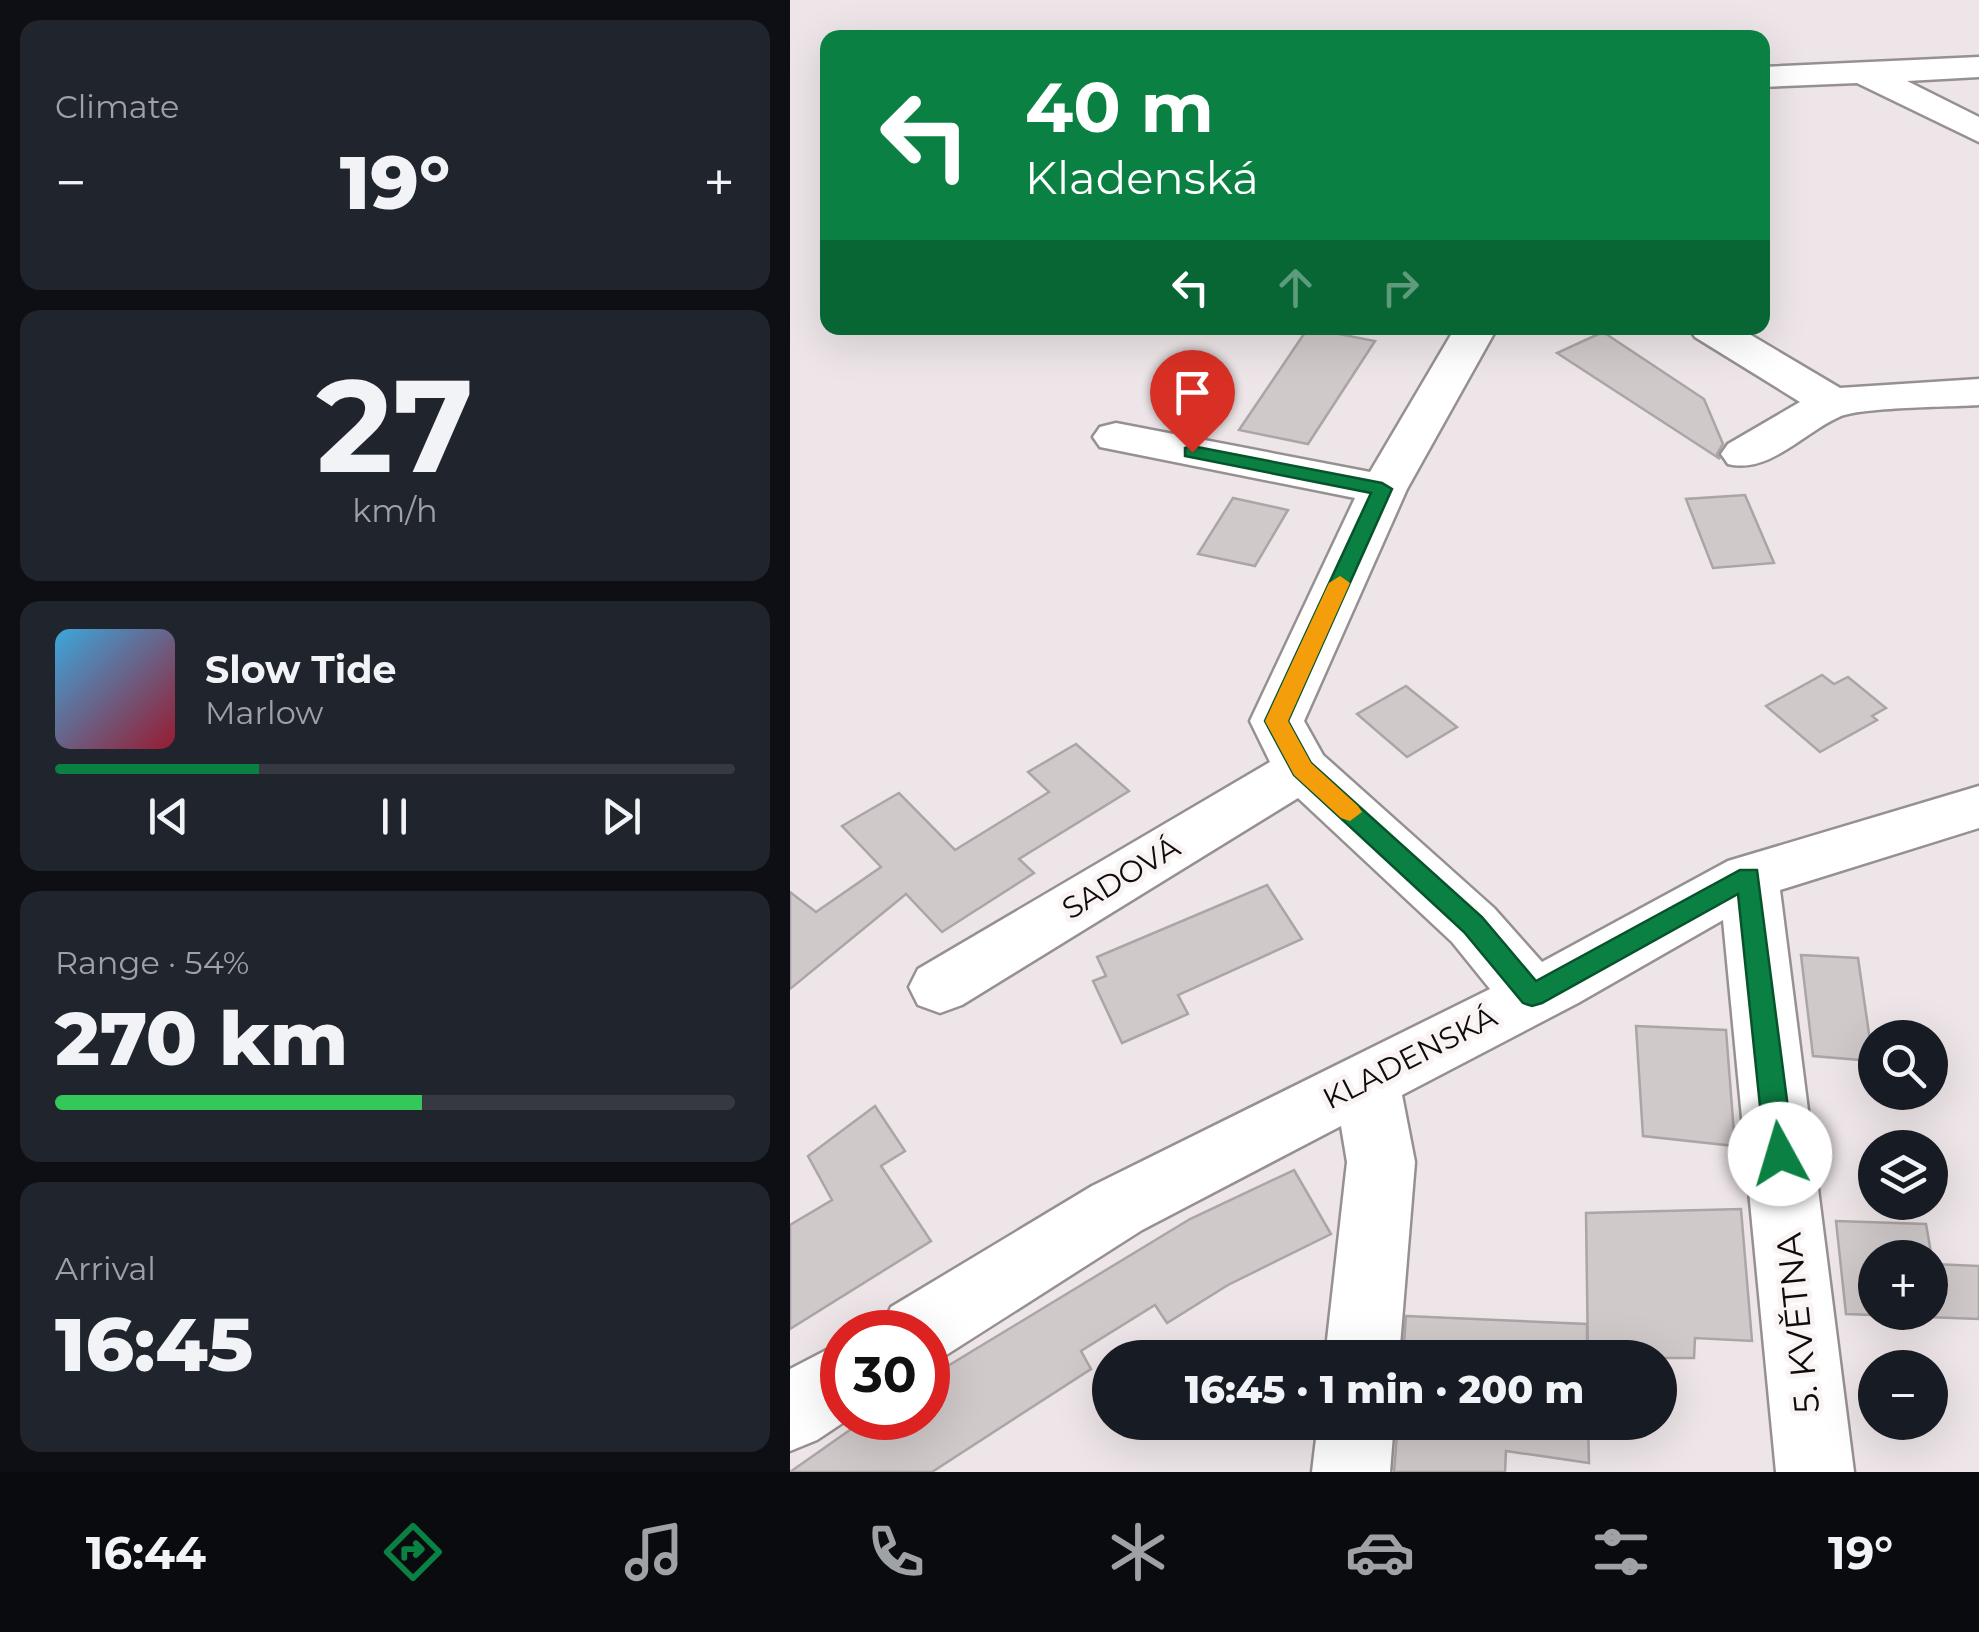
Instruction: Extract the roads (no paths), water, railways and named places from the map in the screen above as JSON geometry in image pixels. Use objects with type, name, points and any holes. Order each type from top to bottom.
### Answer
[{"type":"street","points":[[1770,77],[1979,67]]},
{"type":"street","points":[[1864,73],[1979,131]]},
{"type":"street","points":[[1472,335],[1382,489],[1276,721],[1302,769],[1473,924],[1532,995]]},
{"type":"street","points":[[1722,335],[1832,402]]},
{"type":"street","points":[[1744,454],[1832,402],[1979,392]]},
{"type":"street","points":[[1116,437],[1382,489]]},
{"type":"street","name":"SADOVÁ","points":[[940,987],[1302,769]]},
{"type":"street","name":"KLADENSKÁ","points":[[950,1312],[1117,1208],[1368,1082],[1748,877],[1979,807]]},
{"type":"street","name":"5. KVĚTNA","points":[[1748,877],[1815,1472]]},
{"type":"street","points":[[1364,1340],[1382,1162],[1368,1082]]},
{"type":"street","points":[[790,1414],[820,1394]]},
{"type":"street","points":[[1352,1472],[1355,1440]]}]
